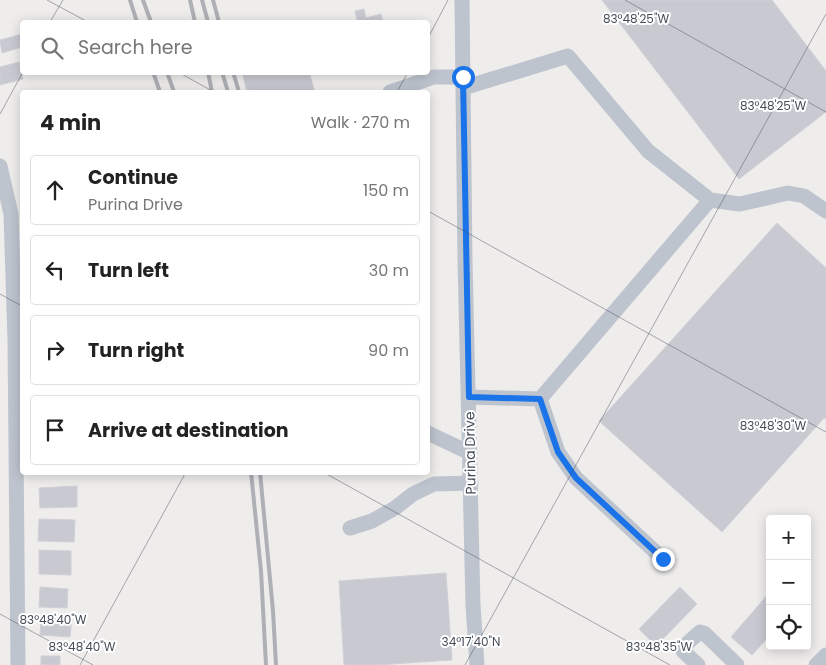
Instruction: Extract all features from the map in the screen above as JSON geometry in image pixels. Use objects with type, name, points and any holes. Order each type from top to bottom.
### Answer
[{"type":"street","name":"Purina Drive","points":[[462,0],[473,606],[477,665]]},
{"type":"street","points":[[396,90],[434,77],[463,82],[568,56],[648,151],[710,200],[740,204],[788,193],[804,196],[826,211]]},
{"type":"street","points":[[0,166],[11,214],[7,340],[18,665]]},
{"type":"street","points":[[540,399],[710,200]]},
{"type":"street","points":[[469,397],[540,399]]},
{"type":"street","points":[[540,399],[558,452],[576,478],[663,559]]},
{"type":"street","points":[[430,434],[470,453]]},
{"type":"street","points":[[350,528],[372,521],[395,508],[413,494],[434,484],[471,483]]},
{"type":"street","points":[[698,665],[683,651],[683,647],[700,632],[704,633],[737,665]]},
{"type":"street","points":[[816,665],[826,654]]},
{"type":"building","points":[[602,0],[772,0],[826,71],[826,112],[739,179]]},
{"type":"building","points":[[364,9],[366,18],[381,14],[382,20],[357,20],[355,11]]},
{"type":"building","points":[[20,35],[20,48],[2,53],[0,40]]},
{"type":"building","points":[[19,62],[20,75],[22,75],[23,79],[0,85],[0,67]]},
{"type":"building","points":[[243,75],[310,75],[314,90],[255,90],[246,90]]},
{"type":"building","points":[[777,223],[826,268],[826,419],[824,418],[722,532],[599,421]]},
{"type":"building","points":[[77,486],[77,507],[40,508],[39,488]]},
{"type":"building","points":[[39,519],[75,520],[74,542],[38,541]]},
{"type":"building","points":[[39,550],[71,551],[71,575],[39,574]]},
{"type":"building","points":[[446,573],[452,660],[378,665],[344,665],[339,581]]},
{"type":"building","points":[[40,587],[68,589],[67,608],[39,607]]},
{"type":"building","points":[[680,587],[697,604],[656,646],[639,629]]},
{"type":"building","points":[[766,597],[766,639],[752,655],[731,637]]},
{"type":"building","points":[[51,616],[72,617],[70,637],[40,635],[41,621],[51,622]]},
{"type":"building","points":[[41,656],[60,656],[60,665],[41,665]]},
{"type":"railway","points":[[130,0],[136,20]]},
{"type":"railway","points":[[143,0],[150,20]]},
{"type":"railway","points":[[190,0],[195,20]]},
{"type":"railway","points":[[202,0],[207,20]]},
{"type":"railway","points":[[213,0],[218,20]]},
{"type":"railway","points":[[154,75],[159,90]]},
{"type":"railway","points":[[168,75],[173,90]]},
{"type":"railway","points":[[209,75],[212,90]]},
{"type":"railway","points":[[223,75],[227,90]]},
{"type":"railway","points":[[234,75],[238,90]]},
{"type":"railway","points":[[251,475],[261,571],[266,665]]},
{"type":"railway","points":[[260,475],[276,665]]},
{"type":"route","points":[[463,77],[469,397],[540,399],[558,452],[576,478],[663,559]]}]
